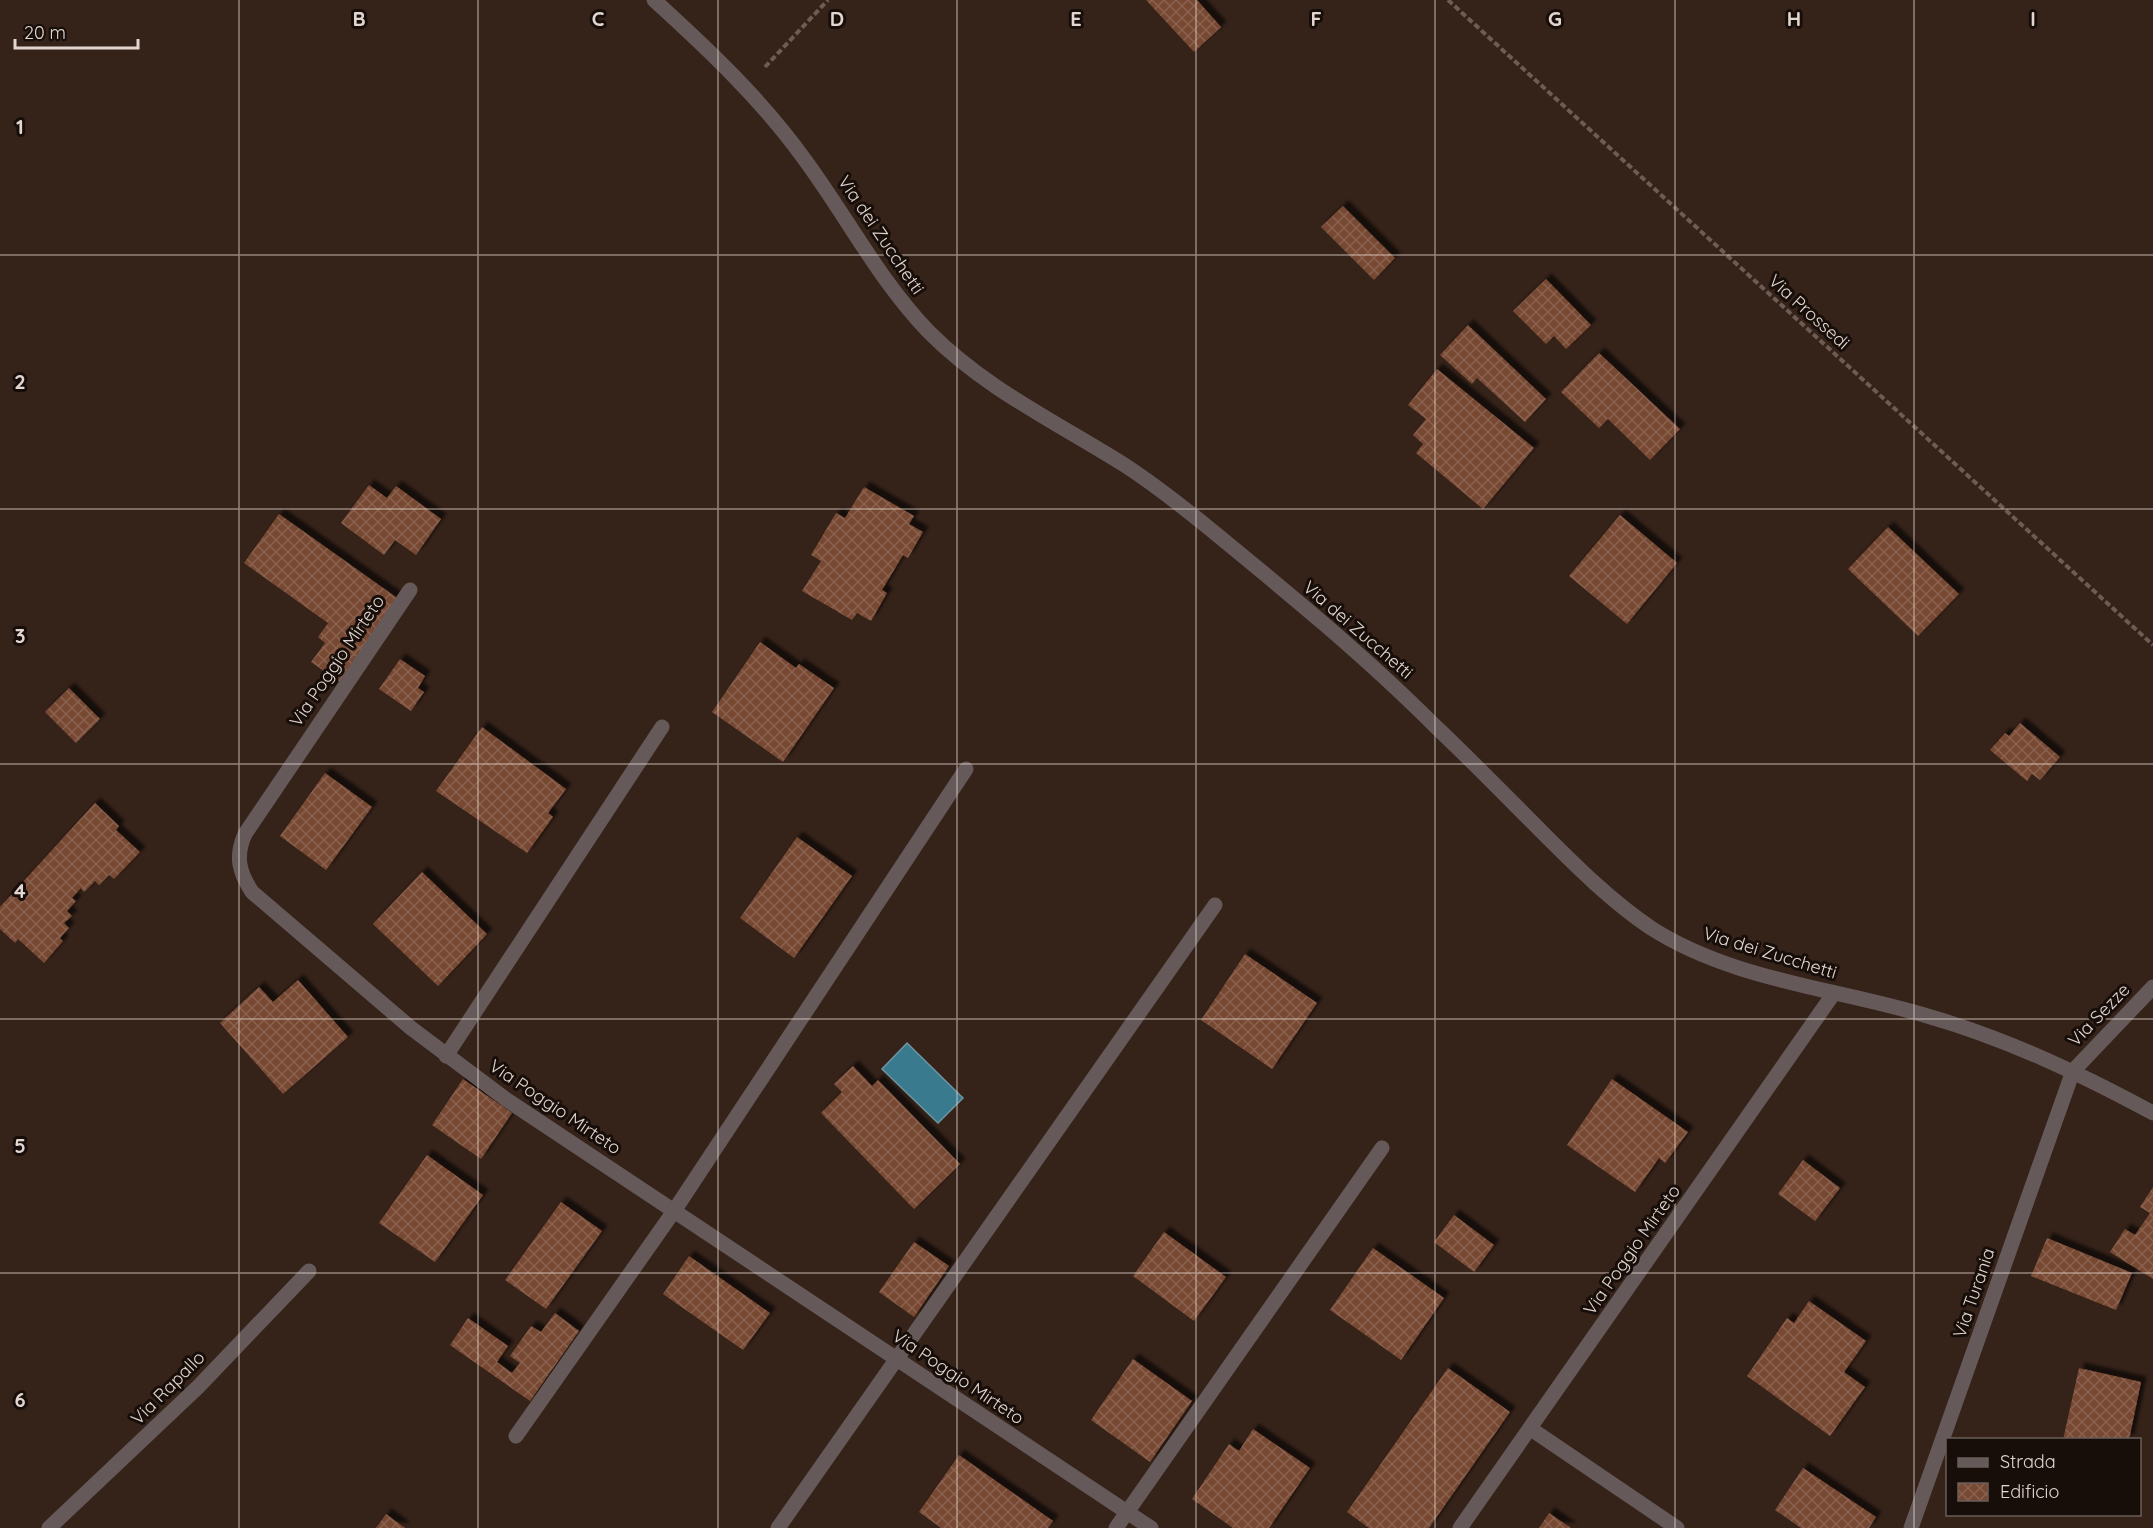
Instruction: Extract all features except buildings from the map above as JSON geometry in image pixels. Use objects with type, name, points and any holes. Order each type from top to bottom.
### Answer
[{"type":"street","name":"Via dei Zucchetti","points":[[654,0],[746,88],[776,121],[805,159],[893,292],[924,327],[960,360],[1033,412],[1144,478],[1204,524],[1368,663],[1580,869],[1635,916],[1683,946],[1700,953],[1834,993],[1903,1009],[1980,1032],[2073,1071],[2153,1113]]},
{"type":"street","name":"Via Poggio Mirteto","points":[[410,590],[250,824],[241,843],[238,863],[241,875],[260,900],[446,1056],[674,1211],[1151,1528]]},
{"type":"street","points":[[446,1056],[662,727]]},
{"type":"street","points":[[516,1436],[674,1211],[966,769]]},
{"type":"street","points":[[778,1528],[1215,905]]},
{"type":"street","name":"Via Sezze","points":[[2073,1071],[2153,987]]},
{"type":"street","name":"Via Poggio Mirteto","points":[[1460,1528],[1834,993]]},
{"type":"street","name":"Via Turania","points":[[1911,1528],[2073,1071]]},
{"type":"street","points":[[1116,1528],[1382,1148]]},
{"type":"street","name":"Via Rapallo","points":[[49,1528],[191,1395],[309,1271]]},
{"type":"street","points":[[1531,1429],[1677,1528]]},
{"type":"path","points":[[746,88],[828,0]]},
{"type":"path","name":"Via Prossedi","points":[[1448,0],[2153,645]]},
{"type":"water","points":[[907,1043],[963,1098],[938,1123],[882,1069]]}]
